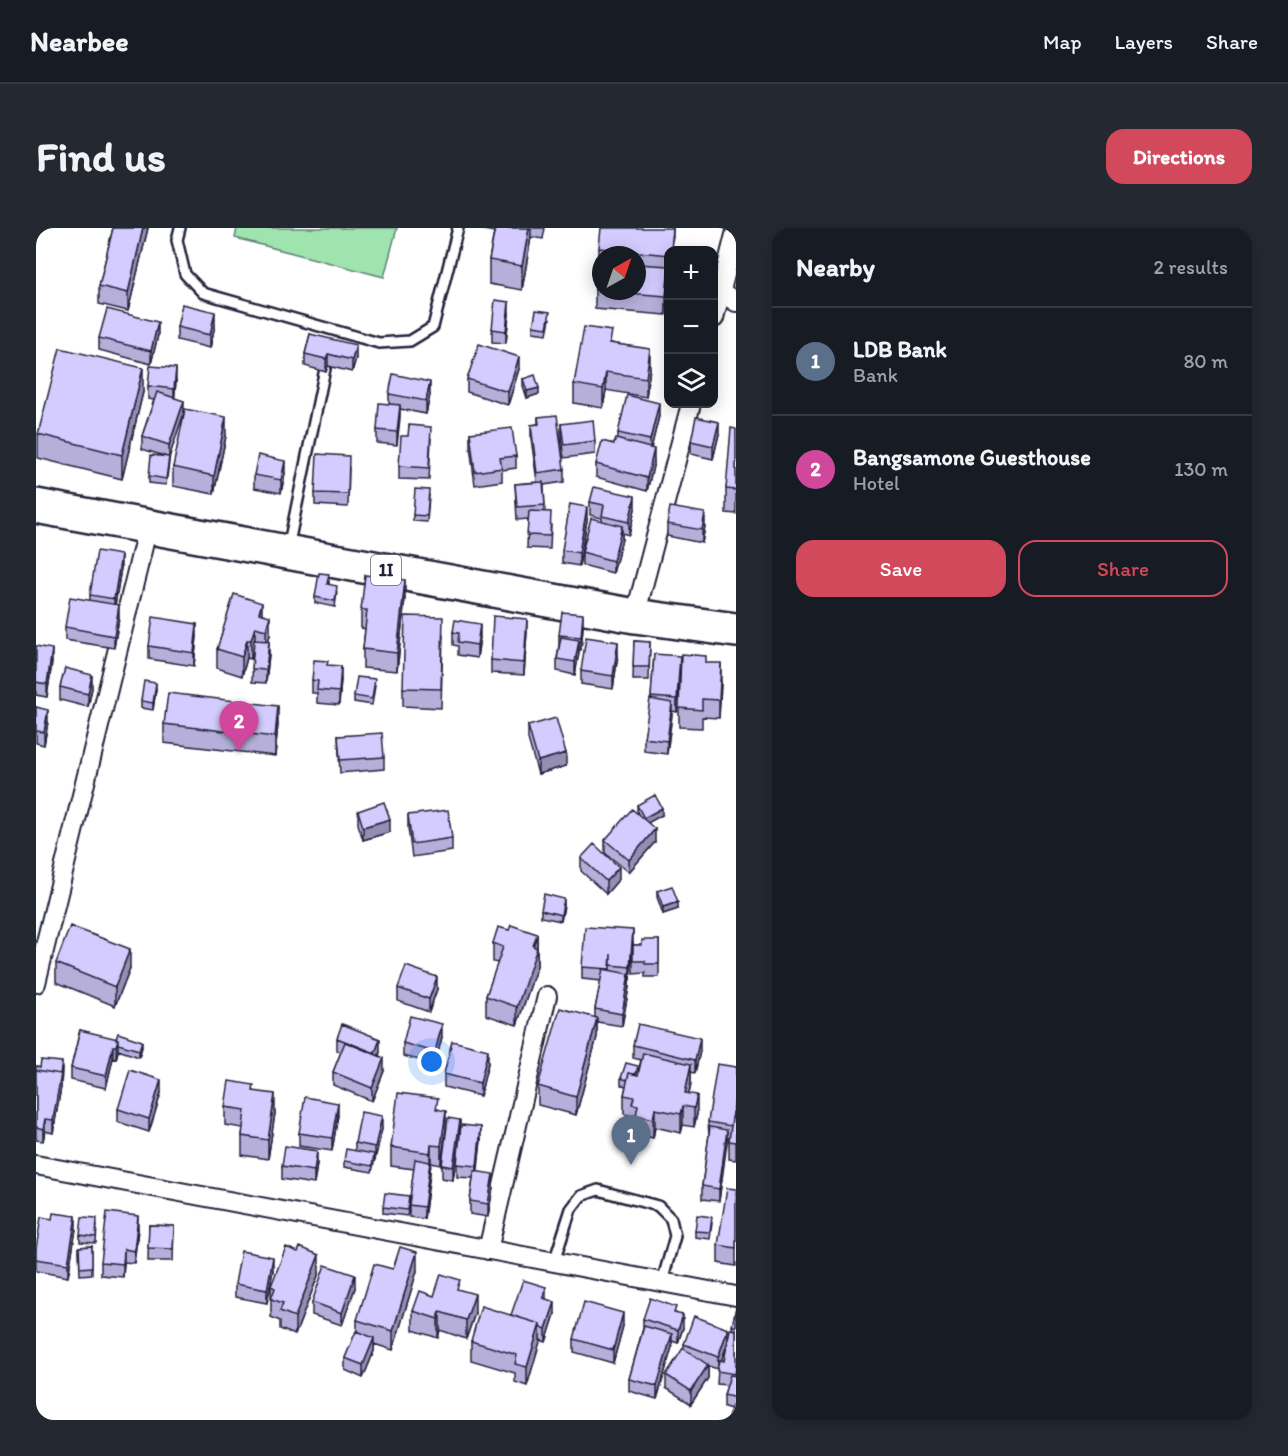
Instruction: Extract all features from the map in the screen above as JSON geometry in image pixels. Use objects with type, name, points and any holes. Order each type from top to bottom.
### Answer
[{"type":"highway","name":"1I","points":[[36,506],[635,616],[736,630]]},
{"type":"street","points":[[718,300],[736,231]]},
{"type":"street","points":[[720,291],[736,302]]},
{"type":"street","points":[[635,616],[690,408]]},
{"type":"street","points":[[36,982],[148,526]]},
{"type":"street","points":[[488,1250],[547,996]]},
{"type":"street","points":[[36,1165],[736,1296]]},
{"type":"lane","points":[[180,228],[177,240],[185,274],[204,293],[332,340],[379,343],[410,342],[433,327],[458,228]]},
{"type":"lane","points":[[287,552],[332,340]]},
{"type":"lane","points":[[554,1262],[571,1209],[580,1196],[598,1190],[658,1206],[671,1219],[675,1236],[662,1282]]},
{"type":"green space","points":[[237,228],[397,228],[384,277],[235,238]]},
{"type":"building","points":[[113,228],[143,228],[128,293],[99,286]]},
{"type":"building","points":[[495,228],[529,228],[522,266],[489,260]]},
{"type":"building","points":[[601,228],[673,228],[671,246],[664,246],[664,254],[646,253],[646,246],[599,246]]},
{"type":"building","points":[[646,265],[664,266],[664,296],[646,294]]},
{"type":"building","points":[[495,300],[509,302],[506,331],[492,329]]},
{"type":"building","points":[[182,304],[215,312],[210,335],[177,327]]},
{"type":"building","points":[[107,309],[158,322],[151,351],[99,338]]},
{"type":"building","points":[[536,310],[550,312],[547,328],[533,326]]},
{"type":"building","points":[[584,327],[612,331],[610,343],[650,349],[646,378],[606,372],[603,389],[574,384]]},
{"type":"building","points":[[310,334],[356,345],[352,360],[328,354],[326,359],[305,354]]},
{"type":"building","points":[[479,344],[519,357],[508,392],[467,379]]},
{"type":"building","points":[[60,348],[143,368],[122,455],[38,434]]},
{"type":"building","points":[[150,366],[176,368],[174,389],[148,386]]},
{"type":"building","points":[[393,374],[430,382],[426,401],[389,394]]},
{"type":"building","points":[[535,375],[539,388],[527,391],[523,379]]},
{"type":"building","points":[[157,392],[184,401],[169,445],[142,436]]},
{"type":"building","points":[[627,395],[659,403],[650,440],[618,433]]},
{"type":"building","points":[[379,403],[400,405],[397,432],[377,430]]},
{"type":"building","points":[[185,409],[226,417],[214,476],[173,467]]},
{"type":"building","points":[[557,415],[564,469],[537,473],[531,425],[539,424],[538,417]]},
{"type":"building","points":[[696,417],[719,422],[713,446],[691,441]]},
{"type":"building","points":[[593,420],[595,441],[564,445],[561,424]]},
{"type":"building","points":[[409,425],[431,427],[429,468],[399,466],[401,436],[408,436]]},
{"type":"building","points":[[512,428],[516,456],[500,458],[502,468],[475,472],[470,433]]},
{"type":"building","points":[[731,428],[736,429],[736,490],[726,489]]},
{"type":"building","points":[[616,439],[654,449],[647,478],[596,464],[602,441],[614,444]]},
{"type":"building","points":[[317,454],[349,456],[348,494],[315,493]]},
{"type":"building","points":[[151,455],[169,457],[166,479],[149,476]]},
{"type":"building","points":[[258,455],[285,461],[281,480],[254,475]]},
{"type":"building","points":[[543,482],[545,505],[517,507],[515,484]]},
{"type":"building","points":[[594,487],[635,496],[629,522],[602,516],[604,505],[590,502]]},
{"type":"building","points":[[415,489],[429,490],[427,516],[413,515]]},
{"type":"building","points":[[570,504],[587,507],[579,553],[562,550]]},
{"type":"building","points":[[670,507],[705,513],[702,530],[667,524]]},
{"type":"building","points":[[529,511],[551,512],[550,536],[527,535]]},
{"type":"building","points":[[591,518],[622,526],[613,561],[582,552]]},
{"type":"building","points":[[97,551],[121,555],[114,599],[90,595]]},
{"type":"building","points":[[319,573],[329,574],[327,584],[337,586],[335,601],[315,597]]},
{"type":"building","points":[[365,575],[405,580],[397,653],[363,649],[367,610],[361,610]]},
{"type":"building","points":[[234,594],[262,603],[259,613],[270,616],[266,630],[255,627],[251,640],[247,640],[242,657],[217,649]]},
{"type":"building","points":[[70,597],[119,605],[114,636],[65,627]]},
{"type":"building","points":[[562,612],[583,614],[581,637],[559,635]]},
{"type":"building","points":[[405,616],[443,617],[441,689],[403,688]]},
{"type":"building","points":[[493,616],[527,619],[524,663],[491,660]]},
{"type":"building","points":[[153,617],[197,624],[194,653],[149,646]]},
{"type":"building","points":[[455,620],[480,624],[477,645],[458,642],[459,633],[453,632]]},
{"type":"building","points":[[561,637],[579,640],[575,662],[557,659]]},
{"type":"building","points":[[586,637],[618,642],[613,676],[581,671]]},
{"type":"building","points":[[254,640],[269,641],[266,670],[252,669]]},
{"type":"building","points":[[634,641],[650,642],[649,667],[633,667]]},
{"type":"building","points":[[36,646],[52,649],[47,684],[36,682]]},
{"type":"building","points":[[654,654],[680,656],[677,699],[651,697]]},
{"type":"building","points":[[681,654],[706,656],[706,663],[721,663],[719,700],[702,699],[702,710],[679,708]]},
{"type":"building","points":[[314,660],[328,661],[327,665],[341,666],[339,692],[317,690],[318,681],[312,680]]},
{"type":"building","points":[[65,668],[92,675],[88,694],[60,687]]},
{"type":"building","points":[[357,677],[375,679],[372,699],[354,696]]},
{"type":"building","points":[[144,681],[156,683],[153,703],[141,701]]},
{"type":"building","points":[[168,693],[278,706],[275,737],[164,724]]},
{"type":"building","points":[[650,699],[672,703],[667,741],[644,738]]},
{"type":"building","points":[[36,707],[48,710],[44,732],[36,731]]},
{"type":"building","points":[[556,718],[566,753],[538,761],[528,726]]},
{"type":"building","points":[[382,733],[384,757],[340,760],[338,736]]},
{"type":"building","points":[[655,795],[662,808],[644,818],[637,805]]},
{"type":"building","points":[[384,802],[390,819],[363,827],[358,811]]},
{"type":"building","points":[[632,809],[655,829],[629,860],[605,840]]},
{"type":"building","points":[[448,810],[452,838],[412,844],[408,815]]},
{"type":"building","points":[[594,844],[619,867],[606,881],[581,858]]},
{"type":"building","points":[[672,886],[678,902],[663,907],[657,891]]},
{"type":"building","points":[[544,894],[564,899],[561,915],[541,910]]},
{"type":"building","points":[[511,925],[537,934],[533,946],[537,948],[517,1007],[486,996],[503,947],[493,943],[498,927],[509,930]]},
{"type":"building","points":[[70,926],[130,949],[115,987],[56,963]]},
{"type":"building","points":[[585,927],[633,930],[630,967],[611,965],[611,954],[610,969],[582,967]]},
{"type":"building","points":[[642,940],[659,940],[659,964],[633,961],[633,945],[642,945]]},
{"type":"building","points":[[406,966],[437,977],[429,999],[398,988]]},
{"type":"building","points":[[603,969],[629,974],[622,1014],[595,1009]]},
{"type":"building","points":[[560,1008],[597,1018],[576,1097],[538,1086]]},
{"type":"building","points":[[410,1016],[442,1024],[435,1052],[403,1043]]},
{"type":"building","points":[[342,1024],[380,1039],[375,1053],[337,1038]]},
{"type":"building","points":[[638,1024],[700,1038],[695,1060],[633,1045]]},
{"type":"building","points":[[80,1030],[118,1039],[116,1046],[113,1046],[106,1076],[71,1068]]},
{"type":"building","points":[[118,1033],[142,1041],[139,1050],[118,1044],[118,1039],[116,1039]]},
{"type":"building","points":[[452,1041],[488,1050],[480,1083],[444,1074]]},
{"type":"building","points":[[345,1042],[384,1058],[372,1088],[333,1072]]},
{"type":"building","points":[[643,1053],[691,1064],[685,1093],[697,1095],[694,1108],[683,1106],[681,1114],[655,1109],[653,1119],[636,1115],[638,1105],[632,1104],[634,1097],[624,1095],[629,1073],[638,1075]]},
{"type":"building","points":[[41,1060],[62,1062],[60,1074],[36,1070],[36,1066],[40,1067]]},
{"type":"building","points":[[626,1063],[638,1066],[636,1074],[629,1073],[627,1080],[621,1078]]},
{"type":"building","points":[[717,1064],[736,1067],[736,1091],[731,1126],[708,1122]]},
{"type":"building","points":[[36,1070],[61,1074],[53,1120],[45,1119],[43,1129],[36,1127]]},
{"type":"building","points":[[130,1070],[161,1080],[149,1119],[118,1109]]},
{"type":"building","points":[[229,1081],[254,1085],[253,1091],[275,1094],[268,1140],[242,1136],[245,1110],[225,1107]]},
{"type":"building","points":[[398,1093],[438,1098],[436,1109],[446,1111],[441,1146],[431,1145],[430,1153],[391,1147]]},
{"type":"building","points":[[305,1097],[338,1103],[332,1138],[299,1133]]},
{"type":"building","points":[[361,1112],[382,1116],[375,1147],[355,1143]]},
{"type":"building","points":[[448,1118],[460,1120],[453,1167],[442,1165]]},
{"type":"building","points":[[732,1118],[736,1119],[736,1142],[729,1141]]},
{"type":"building","points":[[461,1125],[481,1127],[477,1166],[457,1164]]},
{"type":"building","points":[[710,1127],[727,1130],[719,1189],[702,1186]]},
{"type":"building","points":[[285,1146],[317,1151],[314,1171],[282,1166]]},
{"type":"building","points":[[346,1149],[374,1154],[372,1166],[344,1161]]},
{"type":"building","points":[[415,1159],[430,1162],[424,1207],[409,1205]]},
{"type":"building","points":[[474,1171],[493,1174],[488,1204],[470,1201]]},
{"type":"building","points":[[727,1188],[736,1189],[736,1248],[718,1245]]},
{"type":"building","points":[[385,1193],[409,1196],[407,1210],[383,1207]]},
{"type":"building","points":[[107,1212],[138,1216],[134,1251],[124,1249],[123,1264],[101,1262]]},
{"type":"building","points":[[53,1213],[76,1216],[68,1264],[36,1259],[41,1217],[52,1219]]},
{"type":"building","points":[[697,1215],[712,1217],[710,1232],[695,1231]]},
{"type":"building","points":[[82,1217],[97,1218],[96,1237],[80,1235]]},
{"type":"building","points":[[149,1225],[174,1226],[173,1249],[148,1248]]},
{"type":"building","points":[[92,1246],[92,1267],[80,1268],[79,1247]]},
{"type":"building","points":[[286,1247],[298,1252],[300,1247],[319,1255],[295,1317],[280,1311],[283,1303],[271,1299],[275,1288],[271,1286]]},
{"type":"building","points":[[400,1247],[417,1252],[393,1331],[357,1320],[374,1264],[393,1269]]},
{"type":"building","points":[[241,1251],[273,1257],[267,1290],[235,1284]]},
{"type":"building","points":[[325,1265],[355,1275],[342,1313],[312,1302]]},
{"type":"building","points":[[441,1274],[460,1280],[457,1289],[475,1294],[466,1320],[440,1312],[438,1319],[413,1311],[420,1291],[434,1296]]},
{"type":"building","points":[[523,1280],[546,1287],[543,1298],[555,1302],[546,1329],[540,1327],[540,1324],[511,1315]]},
{"type":"building","points":[[650,1298],[676,1307],[674,1313],[683,1315],[678,1330],[643,1319]]},
{"type":"building","points":[[584,1302],[623,1313],[613,1350],[574,1339]]},
{"type":"building","points":[[481,1306],[540,1324],[527,1367],[515,1364],[517,1355],[471,1341]]},
{"type":"building","points":[[736,1307],[736,1326],[732,1326]]},
{"type":"building","points":[[694,1316],[728,1329],[718,1357],[684,1344]]},
{"type":"building","points":[[644,1326],[672,1334],[657,1386],[629,1379]]},
{"type":"building","points":[[730,1329],[736,1330],[735,1374],[717,1371],[719,1360],[724,1361]]},
{"type":"building","points":[[356,1331],[374,1338],[363,1365],[345,1358]]},
{"type":"building","points":[[683,1348],[708,1365],[691,1391],[666,1375]]},
{"type":"building","points":[[730,1375],[736,1376],[736,1398],[724,1395]]},
{"type":"building","points":[[732,1406],[736,1408],[736,1420],[727,1420]]},
{"type":"place","name":"Bangsamone Guesthouse","points":[[239,751]]},
{"type":"place","name":"LDB Bank","points":[[631,1165]]}]
